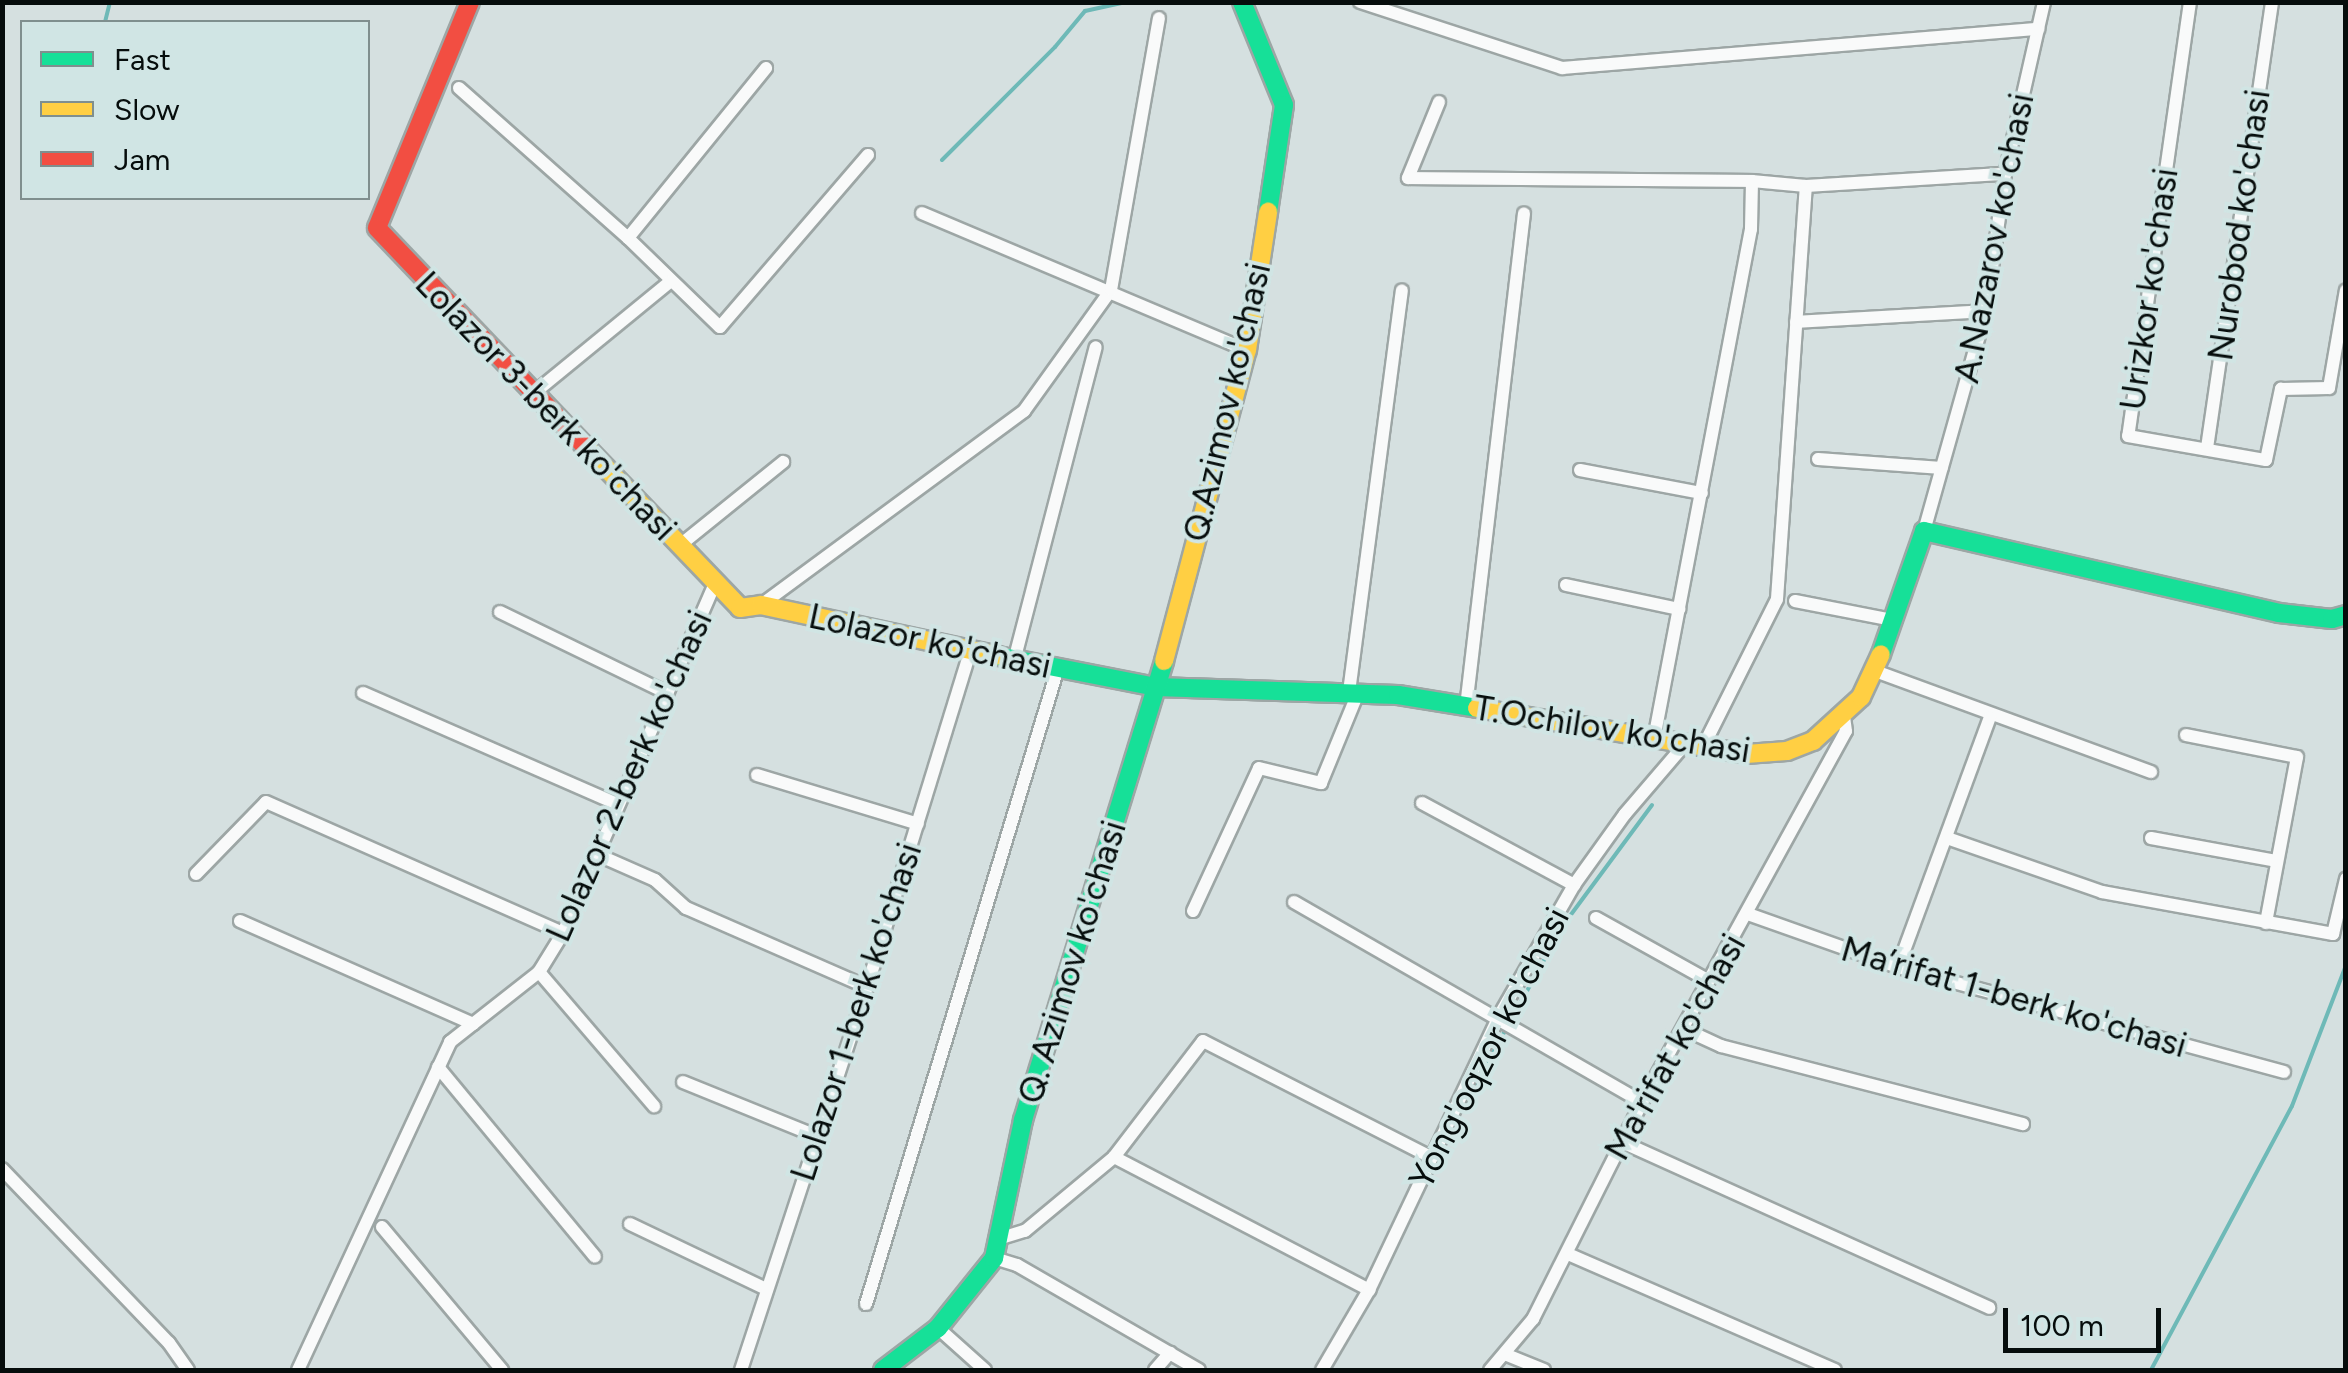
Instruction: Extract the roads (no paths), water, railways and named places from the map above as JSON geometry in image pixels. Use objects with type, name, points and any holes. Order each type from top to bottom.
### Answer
[{"type":"main road","name":"Lolazor 3-berk ko'chasi","points":[[470,2],[377,228],[715,584]]},
{"type":"main road","name":"Q.Azimov ko'chasi","points":[[1156,687],[1247,350],[1284,105],[1242,2]]},
{"type":"main road","name":"T.Ochilov ko'chasi","points":[[1156,687],[1354,693],[1466,707],[1746,754],[1787,750],[1813,742],[1844,716],[1875,672],[1924,531]]},
{"type":"main road","points":[[1924,531],[2278,614],[2332,619],[2346,616]]},
{"type":"main road","name":"Lolazor ko'chasi","points":[[715,584],[740,608],[761,605],[970,653],[1015,657],[1156,687]]},
{"type":"main road","name":"Q. Azimov ko'chasi","points":[[996,1249],[1024,1120],[1156,687]]},
{"type":"main road","points":[[883,1370],[938,1328],[996,1249]]},
{"type":"street","points":[[1360,2],[1562,68],[2038,29]]},
{"type":"street","name":"A.Nazarov ko'chasi","points":[[1924,531],[1986,311],[2005,174],[2044,2]]},
{"type":"street","name":"Urizkor ko'chasi","points":[[2190,2],[2128,436],[2266,460],[2281,389],[2329,388],[2340,356]]},
{"type":"street","name":"Nurobod ko'chasi","points":[[2207,448],[2272,2]]},
{"type":"street","points":[[761,605],[1024,410],[1111,290],[1160,18]]},
{"type":"street","points":[[628,238],[766,68]]},
{"type":"street","points":[[459,88],[628,238],[720,327],[868,154]]},
{"type":"street","points":[[1439,102],[1408,178],[1752,180],[1806,186],[2005,174]]},
{"type":"street","points":[[1654,739],[1752,229],[1752,180]]},
{"type":"street","name":"Yong'oqzor ko'chasi","points":[[1322,1370],[1368,1290],[1498,1016],[1574,885],[1625,814],[1694,746],[1777,598],[1806,186]]},
{"type":"street","points":[[922,212],[1247,350]]},
{"type":"street","points":[[1466,707],[1524,213]]},
{"type":"street","points":[[534,393],[671,281]]},
{"type":"street","points":[[1192,910],[1259,768],[1321,783],[1354,693],[1402,290]]},
{"type":"street","points":[[2340,356],[2346,290]]},
{"type":"street","points":[[1796,322],[1986,311]]},
{"type":"street","points":[[1015,657],[1096,347]]},
{"type":"street","points":[[1818,460],[1942,468]]},
{"type":"street","points":[[679,546],[783,462]]},
{"type":"street","points":[[1580,470],[1702,493]]},
{"type":"street","name":"Lolazor 2-berk ko'chasi","points":[[298,1370],[450,1042],[539,972],[563,933],[715,584]]},
{"type":"street","points":[[1566,585],[1679,609]]},
{"type":"street","points":[[1795,601],[1893,620]]},
{"type":"street","points":[[500,612],[667,692]]},
{"type":"street","name":"Lolazor 1-berk ko'chasi","points":[[741,1370],[867,987],[970,653]]},
{"type":"street","points":[[866,1304],[1058,668]]},
{"type":"street","points":[[1875,672],[2150,772]]},
{"type":"street","points":[[364,693],[618,804]]},
{"type":"street","name":"Ma'rifat ko'chasi","points":[[1490,1370],[1534,1319],[1642,1102],[1846,731],[1844,716]]},
{"type":"street","points":[[1898,967],[1990,716]]},
{"type":"street","points":[[2186,735],[2297,757],[2266,923]]},
{"type":"street","points":[[757,775],[918,824]]},
{"type":"street","points":[[196,874],[266,802],[563,933]]},
{"type":"street","points":[[1422,803],[1574,885]]},
{"type":"street","points":[[1946,838],[2102,892],[2332,934],[2346,879]]},
{"type":"street","points":[[2151,838],[2276,860]]},
{"type":"street","points":[[596,854],[655,880],[686,908],[867,987]]},
{"type":"street","points":[[1294,902],[1642,1102]]},
{"type":"street","name":"Ma’rifat 1-berk ko'chasi","points":[[1748,914],[1836,949],[2284,1072]]},
{"type":"street","points":[[1596,918],[1709,981]]},
{"type":"street","points":[[240,921],[473,1024]]},
{"type":"street","points":[[539,972],[654,1106]]},
{"type":"street","points":[[1684,1029],[1721,1046],[2023,1124]]},
{"type":"street","points":[[1200,1370],[1017,1265],[996,1249],[1025,1232],[1114,1157],[1203,1041],[1429,1156]]},
{"type":"street","points":[[438,1067],[594,1257]]},
{"type":"street","points":[[683,1082],[816,1136]]},
{"type":"street","points":[[1622,1142],[1990,1308]]},
{"type":"street","points":[[1114,1157],[1368,1290]]},
{"type":"street","points":[[2,1169],[169,1343],[188,1370]]},
{"type":"street","points":[[630,1224],[766,1288]]},
{"type":"street","points":[[382,1227],[502,1370]]},
{"type":"street","points":[[1568,1254],[1835,1370]]},
{"type":"street","points":[[938,1328],[984,1370]]},
{"type":"street","points":[[1155,1370],[1170,1354]]},
{"type":"street","points":[[1507,1354],[1544,1370]]},
{"type":"waterway","points":[[106,20],[110,2]]},
{"type":"waterway","points":[[942,160],[1055,47],[1085,11],[1126,2]]},
{"type":"waterway","points":[[1464,1105],[1564,924],[1652,805]]},
{"type":"waterway","points":[[2151,1370],[2292,1106],[2346,965]]}]
